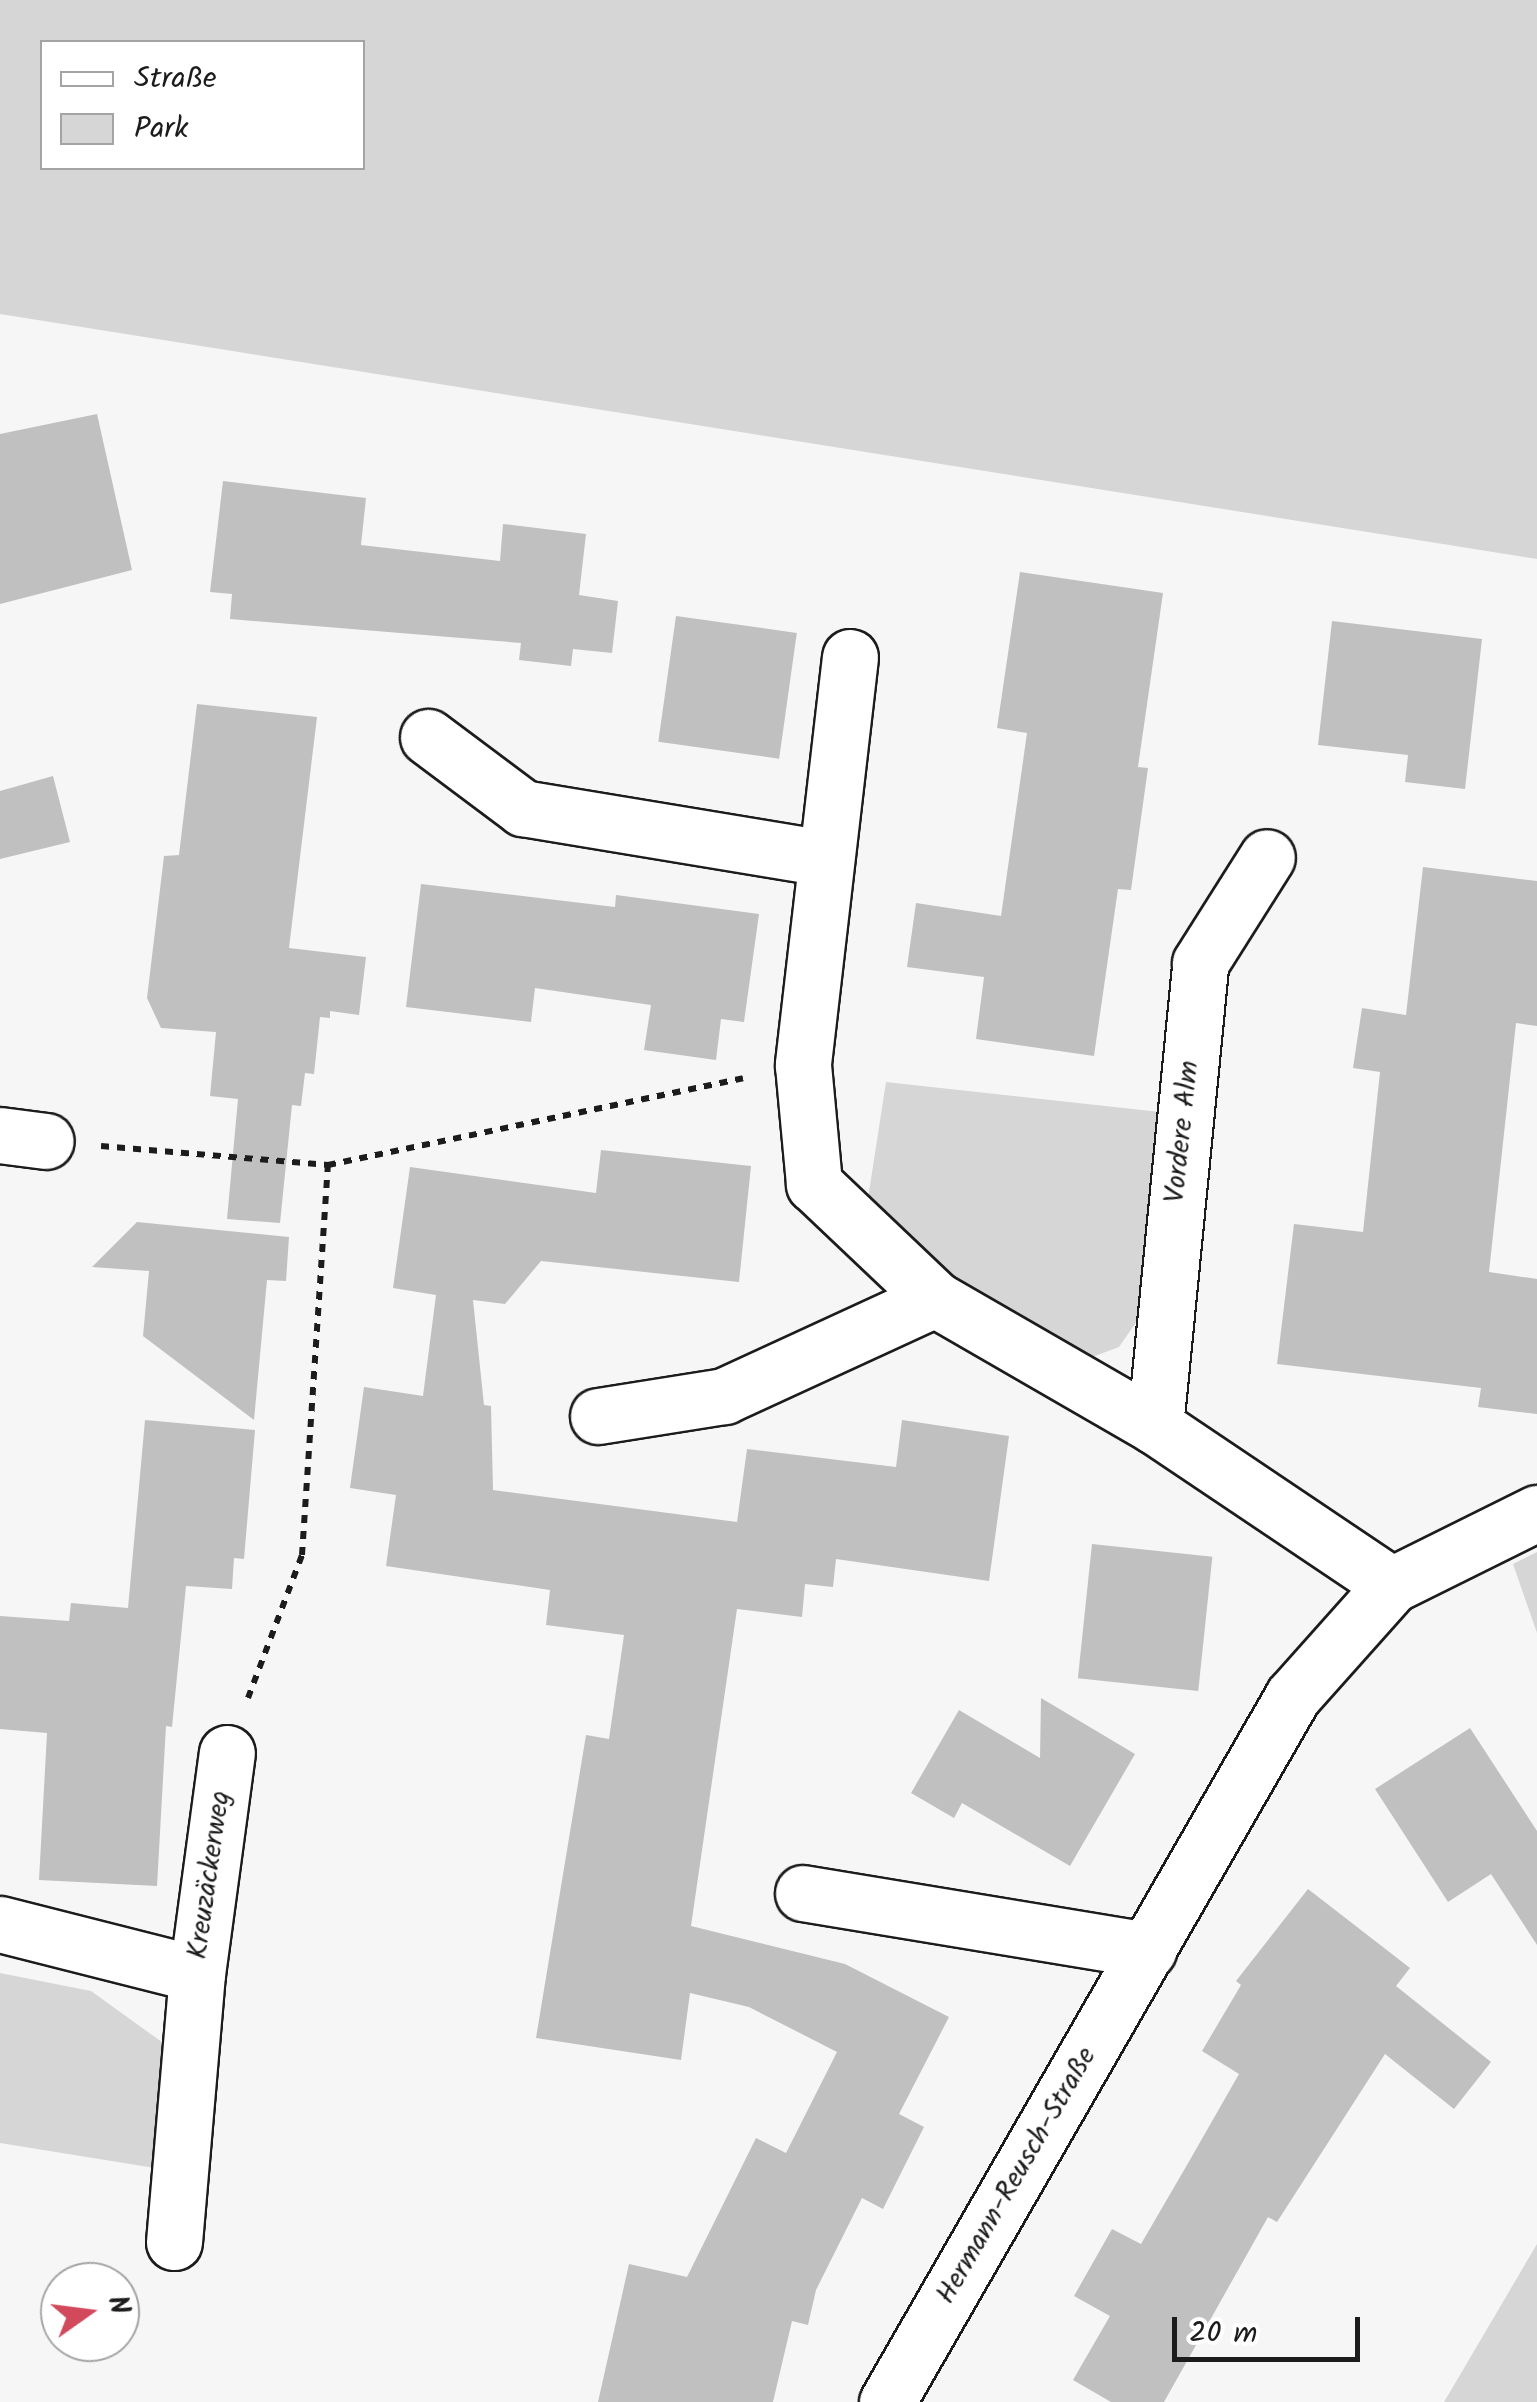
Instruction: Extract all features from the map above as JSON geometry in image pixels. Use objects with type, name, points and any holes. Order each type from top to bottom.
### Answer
[{"type":"street","points":[[850,658],[803,1065],[814,1184],[936,1299],[1154,1426],[1392,1585]]},
{"type":"street","points":[[428,737],[523,808],[824,858]]},
{"type":"street","name":"Vordere Alm","points":[[1154,1426],[1200,963],[1266,858]]},
{"type":"street","points":[[598,1416],[724,1396],[936,1299]]},
{"type":"street","name":"Hermann-Reusch-Straße","points":[[887,2402],[1292,1696],[1392,1585],[1537,1513]]},
{"type":"street","name":"Kreuzäckerweg","points":[[0,1924],[197,1974],[227,1752]]},
{"type":"street","points":[[803,1893],[1148,1950]]},
{"type":"street","points":[[174,2242],[197,1974]]},
{"type":"path","points":[[23,1138],[328,1166],[803,1065]]},
{"type":"path","points":[[227,1752],[302,1555],[328,1166]]},
{"type":"green space","points":[[0,0],[1537,0],[1537,559],[0,314]]},
{"type":"green space","points":[[886,1082],[1160,1112],[1137,1321],[1119,1347],[1095,1356],[1068,1351],[922,1257],[867,1205]]},
{"type":"green space","points":[[1537,1552],[1537,1633],[1513,1564]]},
{"type":"green space","points":[[0,1973],[91,1991],[166,2045],[161,2169],[0,2143]]},
{"type":"green space","points":[[1537,2244],[1537,2402],[1444,2402],[1460,2375]]},
{"type":"building","points":[[97,414],[132,570],[0,604],[0,434]]},
{"type":"building","points":[[223,481],[366,498],[361,545],[500,561],[503,524],[586,534],[579,595],[618,601],[612,653],[573,649],[571,666],[519,660],[521,643],[230,619],[232,594],[210,592]]},
{"type":"building","points":[[1020,572],[1163,593],[1138,767],[1148,768],[1131,890],[1118,889],[1094,1056],[976,1039],[984,977],[907,967],[916,903],[1001,916],[1027,733],[997,728]]},
{"type":"building","points":[[676,616],[797,633],[779,759],[658,742]]},
{"type":"building","points":[[1332,621],[1482,639],[1465,789],[1405,782],[1408,755],[1318,745]]},
{"type":"building","points":[[197,704],[317,717],[289,948],[366,957],[359,1015],[330,1011],[330,1018],[320,1017],[314,1074],[305,1073],[301,1106],[292,1105],[280,1223],[227,1219],[238,1099],[210,1096],[216,1032],[161,1028],[147,998],[164,856],[179,855]]},
{"type":"building","points":[[53,776],[70,842],[0,859],[0,791]]},
{"type":"building","points":[[1423,867],[1537,881],[1537,1026],[1516,1023],[1489,1272],[1537,1279],[1537,1414],[1478,1407],[1481,1388],[1277,1364],[1294,1224],[1363,1232],[1380,1072],[1353,1068],[1362,1008],[1406,1015]]},
{"type":"building","points":[[421,884],[615,907],[616,895],[759,914],[744,1022],[721,1019],[716,1060],[644,1050],[651,1005],[535,988],[531,1022],[406,1007]]},
{"type":"building","points":[[601,1150],[751,1166],[739,1282],[541,1261],[505,1304],[473,1300],[484,1405],[491,1406],[493,1490],[737,1522],[747,1449],[896,1467],[902,1420],[1009,1436],[989,1581],[836,1559],[833,1587],[805,1584],[802,1617],[737,1609],[691,1926],[845,1964],[949,2017],[899,2114],[924,2127],[883,2209],[862,2198],[816,2290],[808,2325],[792,2321],[773,2402],[598,2402],[629,2264],[687,2277],[756,2138],[786,2153],[837,2052],[749,2007],[690,1993],[681,2060],[536,2038],[586,1735],[609,1739],[624,1635],[546,1625],[550,1590],[386,1566],[396,1495],[350,1488],[364,1387],[423,1396],[436,1295],[393,1288],[410,1167],[596,1193]]},
{"type":"building","points":[[137,1222],[289,1237],[286,1281],[267,1280],[254,1420],[143,1336],[149,1271],[92,1267]]},
{"type":"building","points":[[145,1420],[255,1430],[244,1559],[234,1558],[232,1589],[186,1586],[172,1727],[166,1726],[157,1886],[39,1880],[47,1733],[0,1729],[0,1616],[69,1621],[71,1603],[128,1608]]},
{"type":"building","points":[[1092,1544],[1212,1557],[1198,1691],[1078,1678]]},
{"type":"building","points":[[1041,1698],[1135,1754],[1070,1866],[962,1803],[954,1818],[911,1793],[959,1710],[1040,1758]]},
{"type":"building","points":[[1470,1728],[1537,1831],[1537,1945],[1491,1874],[1448,1902],[1375,1789]]},
{"type":"building","points":[[1308,1889],[1410,1968],[1396,1986],[1491,2062],[1454,2109],[1385,2054],[1277,2222],[1268,2217],[1164,2402],[1111,2402],[1073,2380],[1110,2316],[1074,2296],[1112,2229],[1141,2244],[1187,2165],[1239,2074],[1202,2051],[1241,1985],[1236,1981]]}]
